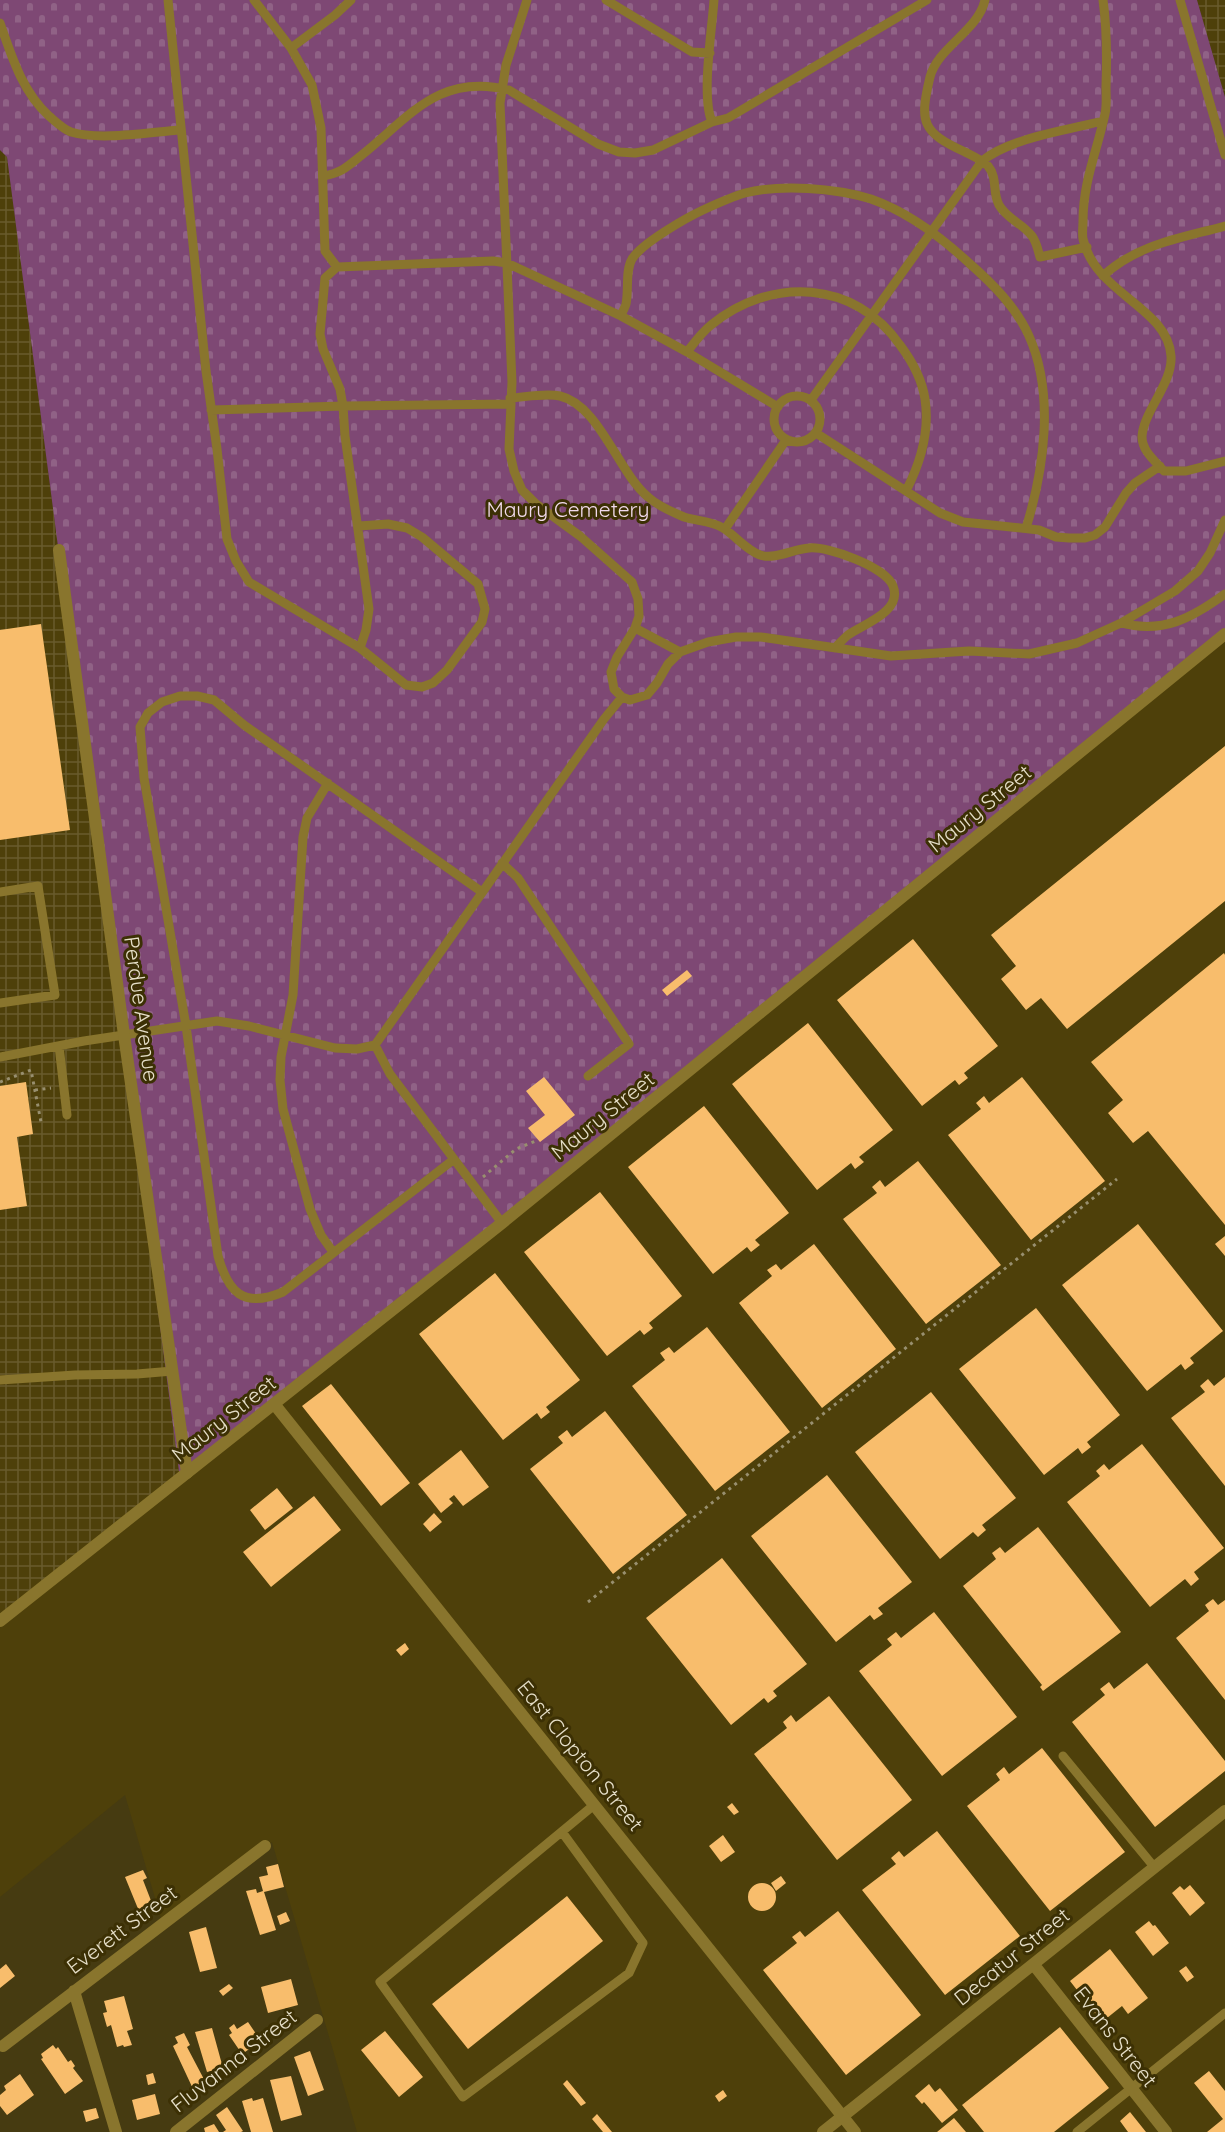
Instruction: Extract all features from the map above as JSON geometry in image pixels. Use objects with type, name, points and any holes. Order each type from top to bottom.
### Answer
[{"type":"street","name":"Perdue Avenue","points":[[59,550],[124,1035],[187,1473]]},
{"type":"street","name":"Maury Street","points":[[0,1621],[502,1223],[1225,634]]},
{"type":"street","name":"East Clopton Street","points":[[275,1405],[855,2132]]},
{"type":"street","name":"Decatur Street","points":[[823,2132],[1224,1814]]},
{"type":"street","name":"Everett Street","points":[[3,2046],[265,1846]]},
{"type":"street","name":"Evans Street","points":[[1034,1965],[1166,2132]]},
{"type":"street","points":[[74,1991],[116,2132]]},
{"type":"street","name":"Fluvanna Street","points":[[176,2132],[317,2020]]},
{"type":"lane","points":[[168,0],[211,410],[227,539],[236,561],[249,582],[360,648],[406,685],[422,687],[433,683],[447,670],[482,622],[485,609],[478,585],[422,537],[407,528],[387,524],[358,526]]},
{"type":"lane","points":[[254,0],[291,48],[312,85],[321,128],[325,251],[337,267]]},
{"type":"lane","points":[[291,48],[351,0]]},
{"type":"lane","points":[[527,0],[506,65],[502,88],[500,132],[512,382],[509,449],[514,471],[522,490],[536,504],[580,536],[632,582],[638,599],[639,616],[635,628],[616,657],[611,672],[614,689],[622,697],[630,700],[647,695],[668,663],[680,652],[708,642],[736,637],[761,637],[891,656],[969,651],[1029,654],[1077,644],[1121,623],[1175,591],[1198,571],[1210,553],[1225,520]]},
{"type":"lane","points":[[606,0],[692,52],[710,53]]},
{"type":"lane","points":[[712,122],[707,111],[714,0]]},
{"type":"lane","points":[[323,176],[338,174],[392,128],[443,92],[473,86],[493,86],[509,90],[598,144],[619,152],[634,153],[653,150],[712,122],[728,118],[927,0]]},
{"type":"lane","points":[[985,0],[978,15],[935,65],[931,76],[925,117],[926,125],[932,133],[981,161],[994,175],[998,203],[1011,220],[1033,237],[1040,257],[1087,247]]},
{"type":"lane","points":[[1104,0],[1107,74],[1105,111],[1085,190],[1083,239],[1096,268],[1118,291],[1150,316],[1168,341],[1172,357],[1169,374],[1156,399],[1142,438],[1146,450],[1164,471],[1186,471],[1225,461]]},
{"type":"lane","points":[[1180,0],[1225,155]]},
{"type":"lane","points":[[0,23],[19,76],[36,104],[69,132],[90,135],[122,135],[181,130]]},
{"type":"lane","points":[[811,400],[981,161],[992,152],[1011,145],[1103,121]]},
{"type":"lane","points":[[621,316],[626,304],[628,273],[632,259],[682,220],[746,193],[778,189],[814,189],[871,199],[905,215],[932,232],[996,287],[1029,336],[1041,380],[1044,437],[1037,484],[1026,528]]},
{"type":"lane","points":[[1103,276],[1119,261],[1154,245],[1225,226]]},
{"type":"lane","points":[[360,648],[369,609],[345,436],[343,406],[340,390],[323,349],[320,334],[325,278],[337,267],[481,261],[507,263],[621,316],[687,352],[778,407]]},
{"type":"lane","points":[[687,352],[710,325],[748,302],[777,293],[824,294],[858,306],[873,315],[887,328],[906,353],[917,374],[925,398],[924,446],[920,461],[906,491]]},
{"type":"lane","points":[[211,410],[510,401],[558,396],[580,406],[592,417],[633,479],[648,497],[670,511],[687,518],[718,525],[742,544],[761,555],[776,556],[792,550],[820,548],[873,567],[890,579],[894,589],[893,601],[887,609],[878,619],[848,635],[835,648]]},
{"type":"lane","points":[[797,396],[811,400],[820,412],[820,427],[816,433],[803,442],[786,440],[776,430],[774,422],[778,407],[783,401],[797,396]]},
{"type":"lane","points":[[816,433],[940,513],[963,522],[1039,530],[1056,537],[1085,538],[1095,535],[1105,527],[1135,483],[1160,466]]},
{"type":"lane","points":[[725,529],[786,440]]},
{"type":"lane","points":[[1121,623],[1135,627],[1170,624],[1188,619],[1225,594]]},
{"type":"lane","points":[[635,628],[680,652]]},
{"type":"lane","points":[[453,1160],[283,1292],[268,1298],[254,1298],[242,1295],[231,1288],[218,1256],[186,1026],[144,778],[141,727],[148,713],[162,702],[180,696],[197,696],[214,700],[244,724],[482,892]]},
{"type":"lane","points":[[0,1057],[217,1021],[249,1026],[335,1047],[357,1049],[375,1045],[502,862],[622,697]]},
{"type":"lane","points":[[328,783],[308,818],[303,837],[293,994],[281,1057],[280,1080],[283,1109],[310,1209],[321,1235],[333,1252]]},
{"type":"lane","points":[[502,862],[518,878],[629,1044],[588,1076]]},
{"type":"lane","points":[[0,892],[38,886],[55,995],[0,1003]]},
{"type":"lane","points":[[375,1045],[390,1074],[502,1223]]},
{"type":"lane","points":[[59,1046],[67,1115]]},
{"type":"lane","points":[[0,1380],[75,1374],[137,1374],[173,1371]]},
{"type":"lane","points":[[1063,1756],[1155,1868]]},
{"type":"lane","points":[[562,1832],[643,1943],[629,1973],[463,2097],[380,1982],[594,1805]]},
{"type":"lane","points":[[1077,2132],[1225,2013]]},
{"type":"path","points":[[0,1082],[31,1070],[40,1122]]},
{"type":"path","points":[[35,1090],[53,1088]]},
{"type":"path","points":[[481,1178],[516,1149],[538,1140]]},
{"type":"path","points":[[588,1602],[1118,1179]]},
{"type":"shaded area","points":[[1197,0],[1225,0],[1225,97]]},
{"type":"shaded area","points":[[0,150],[7,157],[180,1479],[0,1619]]},
{"type":"shaded area","points":[[1225,634],[1225,2132],[357,2132],[272,1842],[162,1922],[125,1795],[0,1897],[0,1619]]},
{"type":"green space","name":"Maury Cemetery","points":[[0,0],[1197,0],[1225,97],[1225,634],[180,1479],[7,157],[0,150]]},
{"type":"building","points":[[41,624],[70,830],[0,840],[0,630]]},
{"type":"building","points":[[1225,746],[1225,901],[1067,1029],[1041,998],[1026,1010],[1001,979],[1016,966],[991,935]]},
{"type":"building","points":[[913,939],[998,1046],[964,1073],[968,1078],[959,1085],[955,1080],[922,1106],[837,1000]]},
{"type":"building","points":[[1224,953],[1225,1225],[1148,1131],[1133,1143],[1108,1113],[1123,1100],[1091,1062]]},
{"type":"building","points":[[687,970],[692,976],[667,996],[662,990]]},
{"type":"building","points":[[808,1023],[893,1130],[859,1157],[864,1162],[855,1169],[851,1163],[817,1190],[732,1084]]},
{"type":"building","points":[[544,1077],[575,1115],[540,1142],[528,1128],[545,1115],[526,1091]]},
{"type":"building","points":[[1022,1077],[1105,1181],[1031,1240],[948,1135],[981,1109],[976,1103],[984,1096],[989,1103]]},
{"type":"building","points":[[26,1082],[33,1134],[17,1137],[27,1206],[0,1210],[0,1086]]},
{"type":"building","points":[[704,1106],[789,1213],[755,1240],[760,1245],[751,1252],[747,1247],[713,1274],[628,1167]]},
{"type":"building","points":[[918,1161],[1001,1265],[926,1324],[843,1219],[877,1193],[872,1187],[880,1180],[885,1187]]},
{"type":"building","points":[[600,1192],[682,1296],[649,1323],[653,1328],[644,1335],[640,1330],[607,1356],[524,1252]]},
{"type":"building","points":[[1138,1224],[1223,1331],[1190,1358],[1194,1363],[1185,1370],[1181,1364],[1147,1391],[1062,1285]]},
{"type":"building","points":[[1225,1236],[1225,1256],[1215,1244]]},
{"type":"building","points":[[814,1244],[896,1349],[822,1408],[739,1303],[772,1276],[767,1270],[776,1264],[781,1270]]},
{"type":"building","points":[[495,1273],[580,1380],[546,1407],[550,1412],[541,1419],[537,1413],[503,1440],[419,1334]]},
{"type":"building","points":[[1036,1308],[1120,1415],[1087,1442],[1091,1447],[1082,1454],[1078,1448],[1044,1475],[959,1369]]},
{"type":"building","points":[[707,1327],[790,1432],[715,1491],[632,1386],[665,1360],[660,1353],[669,1347],[674,1353]]},
{"type":"building","points":[[1225,1377],[1225,1486],[1171,1418],[1205,1392],[1200,1386],[1208,1379],[1214,1386]]},
{"type":"building","points":[[331,1384],[410,1483],[381,1506],[302,1406]]},
{"type":"building","points":[[931,1392],[1016,1498],[982,1525],[986,1530],[978,1537],[973,1532],[940,1559],[855,1452]]},
{"type":"building","points":[[605,1411],[687,1515],[613,1574],[530,1469],[563,1443],[558,1437],[567,1430],[572,1437]]},
{"type":"building","points":[[1142,1444],[1224,1548],[1194,1572],[1199,1579],[1191,1586],[1185,1579],[1150,1607],[1067,1502],[1100,1476],[1096,1471],[1104,1464],[1109,1470]]},
{"type":"building","points":[[461,1450],[489,1487],[463,1506],[454,1495],[449,1499],[453,1503],[441,1513],[418,1484]]},
{"type":"building","points":[[827,1475],[912,1582],[878,1608],[883,1614],[874,1620],[870,1615],[836,1642],[751,1536]]},
{"type":"building","points":[[277,1488],[293,1508],[265,1530],[250,1510]]},
{"type":"building","points":[[314,1496],[341,1530],[271,1587],[243,1552]]},
{"type":"building","points":[[434,1513],[442,1522],[430,1532],[423,1524]]},
{"type":"building","points":[[1038,1527],[1121,1632],[1043,1691],[1040,1687],[1042,1685],[963,1586],[996,1559],[992,1553],[1000,1547],[1005,1553]]},
{"type":"building","points":[[722,1558],[807,1664],[773,1691],[777,1696],[768,1703],[764,1698],[731,1725],[646,1618]]},
{"type":"building","points":[[1213,1599],[1218,1605],[1225,1600],[1225,1700],[1176,1638],[1209,1611],[1205,1605]]},
{"type":"building","points":[[934,1612],[1017,1717],[942,1776],[859,1671],[892,1645],[887,1639],[896,1632],[901,1638]]},
{"type":"building","points":[[405,1643],[409,1649],[401,1656],[396,1650]]},
{"type":"building","points":[[1147,1663],[1225,1761],[1225,1771],[1155,1827],[1072,1722],[1105,1695],[1100,1689],[1109,1682],[1114,1689]]},
{"type":"building","points":[[829,1696],[912,1800],[837,1860],[754,1754],[787,1728],[783,1722],[791,1715],[796,1722]]},
{"type":"building","points":[[1042,1748],[1125,1852],[1050,1911],[967,1806],[1000,1780],[996,1774],[1004,1767],[1009,1774]]},
{"type":"building","points":[[732,1803],[739,1812],[734,1815],[727,1807]]},
{"type":"building","points":[[937,1831],[1020,1936],[945,1995],[862,1890],[896,1864],[891,1858],[899,1851],[904,1857]]},
{"type":"building","points":[[723,1835],[735,1852],[721,1862],[709,1846]]},
{"type":"building","points":[[278,1864],[284,1887],[264,1892],[276,1930],[260,1935],[246,1891],[256,1889],[257,1893],[263,1891],[259,1877],[268,1875],[266,1867]]},
{"type":"building","points":[[143,1870],[147,1878],[143,1880],[155,1911],[141,1916],[125,1877]]},
{"type":"building","points":[[781,1876],[786,1883],[776,1891],[771,1883]]},
{"type":"building","points":[[762,1883],[772,1887],[776,1897],[772,1907],[762,1911],[752,1907],[748,1897],[752,1887]]},
{"type":"building","points":[[1190,1885],[1205,1903],[1190,1916],[1172,1893],[1180,1886],[1184,1890]]},
{"type":"building","points":[[567,1896],[603,1941],[468,2049],[432,2004]]},
{"type":"building","points":[[838,1911],[921,2015],[846,2075],[763,1970],[797,1943],[792,1937],[800,1931],[805,1937]]},
{"type":"building","points":[[286,1912],[290,1921],[280,1925],[277,1916]]},
{"type":"building","points":[[1149,1921],[1169,1943],[1153,1956],[1135,1932]]},
{"type":"building","points":[[206,1927],[217,1968],[200,1972],[189,1932]]},
{"type":"building","points":[[1110,1949],[1148,1998],[1128,2014],[1122,2006],[1102,2022],[1070,1981]]},
{"type":"building","points":[[6,1964],[15,1976],[0,1988],[0,1969]]},
{"type":"building","points":[[1186,1966],[1194,1977],[1187,1982],[1179,1971]]},
{"type":"building","points":[[291,1979],[298,2005],[268,2013],[261,1987]]},
{"type":"building","points":[[229,1984],[233,1988],[223,1996],[219,1991]]},
{"type":"building","points":[[124,1996],[133,2029],[127,2031],[132,2045],[117,2047],[111,2025],[107,2027],[103,2013],[107,2012],[104,2001]]},
{"type":"building","points":[[248,2022],[261,2041],[242,2054],[229,2035],[232,2033],[229,2028],[234,2024],[237,2029]]},
{"type":"building","points":[[1060,2027],[1109,2088],[1054,2132],[984,2132],[962,2105]]},
{"type":"building","points":[[212,2028],[223,2068],[207,2072],[195,2032]]},
{"type":"building","points":[[385,2031],[423,2077],[399,2097],[361,2050]]},
{"type":"building","points":[[184,2033],[190,2045],[187,2047],[207,2085],[194,2091],[173,2046],[178,2043],[175,2037]]},
{"type":"building","points":[[53,2045],[56,2049],[58,2047],[68,2062],[71,2060],[75,2066],[73,2068],[83,2081],[65,2094],[41,2059],[43,2058],[41,2054]]},
{"type":"building","points":[[310,2051],[324,2090],[308,2096],[294,2057]]},
{"type":"building","points":[[1209,2071],[1225,2091],[1225,2132],[1207,2132],[1223,2119],[1194,2083]]},
{"type":"building","points":[[153,2073],[156,2083],[148,2085],[146,2075]]},
{"type":"building","points":[[20,2074],[34,2095],[7,2115],[0,2106],[0,2095],[6,2090],[4,2086]]},
{"type":"building","points":[[291,2076],[302,2115],[281,2121],[270,2080]]},
{"type":"building","points":[[567,2080],[586,2103],[581,2106],[563,2084]]},
{"type":"building","points":[[929,2084],[935,2092],[940,2088],[958,2110],[942,2123],[924,2102],[922,2104],[915,2096]]},
{"type":"building","points":[[723,2090],[727,2096],[719,2102],[715,2096]]},
{"type":"building","points":[[155,2094],[160,2114],[137,2120],[132,2100]]},
{"type":"building","points":[[252,2098],[253,2101],[263,2098],[273,2132],[251,2132],[242,2101]]},
{"type":"building","points":[[227,2107],[243,2131],[223,2132],[226,2130],[216,2115]]},
{"type":"building","points":[[96,2108],[99,2118],[86,2122],[83,2111]]},
{"type":"building","points":[[1130,2112],[1146,2132],[1128,2132],[1120,2121]]},
{"type":"building","points":[[597,2114],[612,2132],[603,2132],[592,2119]]},
{"type":"building","points":[[954,2118],[966,2132],[937,2132]]},
{"type":"building","points":[[214,2124],[219,2132],[205,2132],[204,2128]]}]
